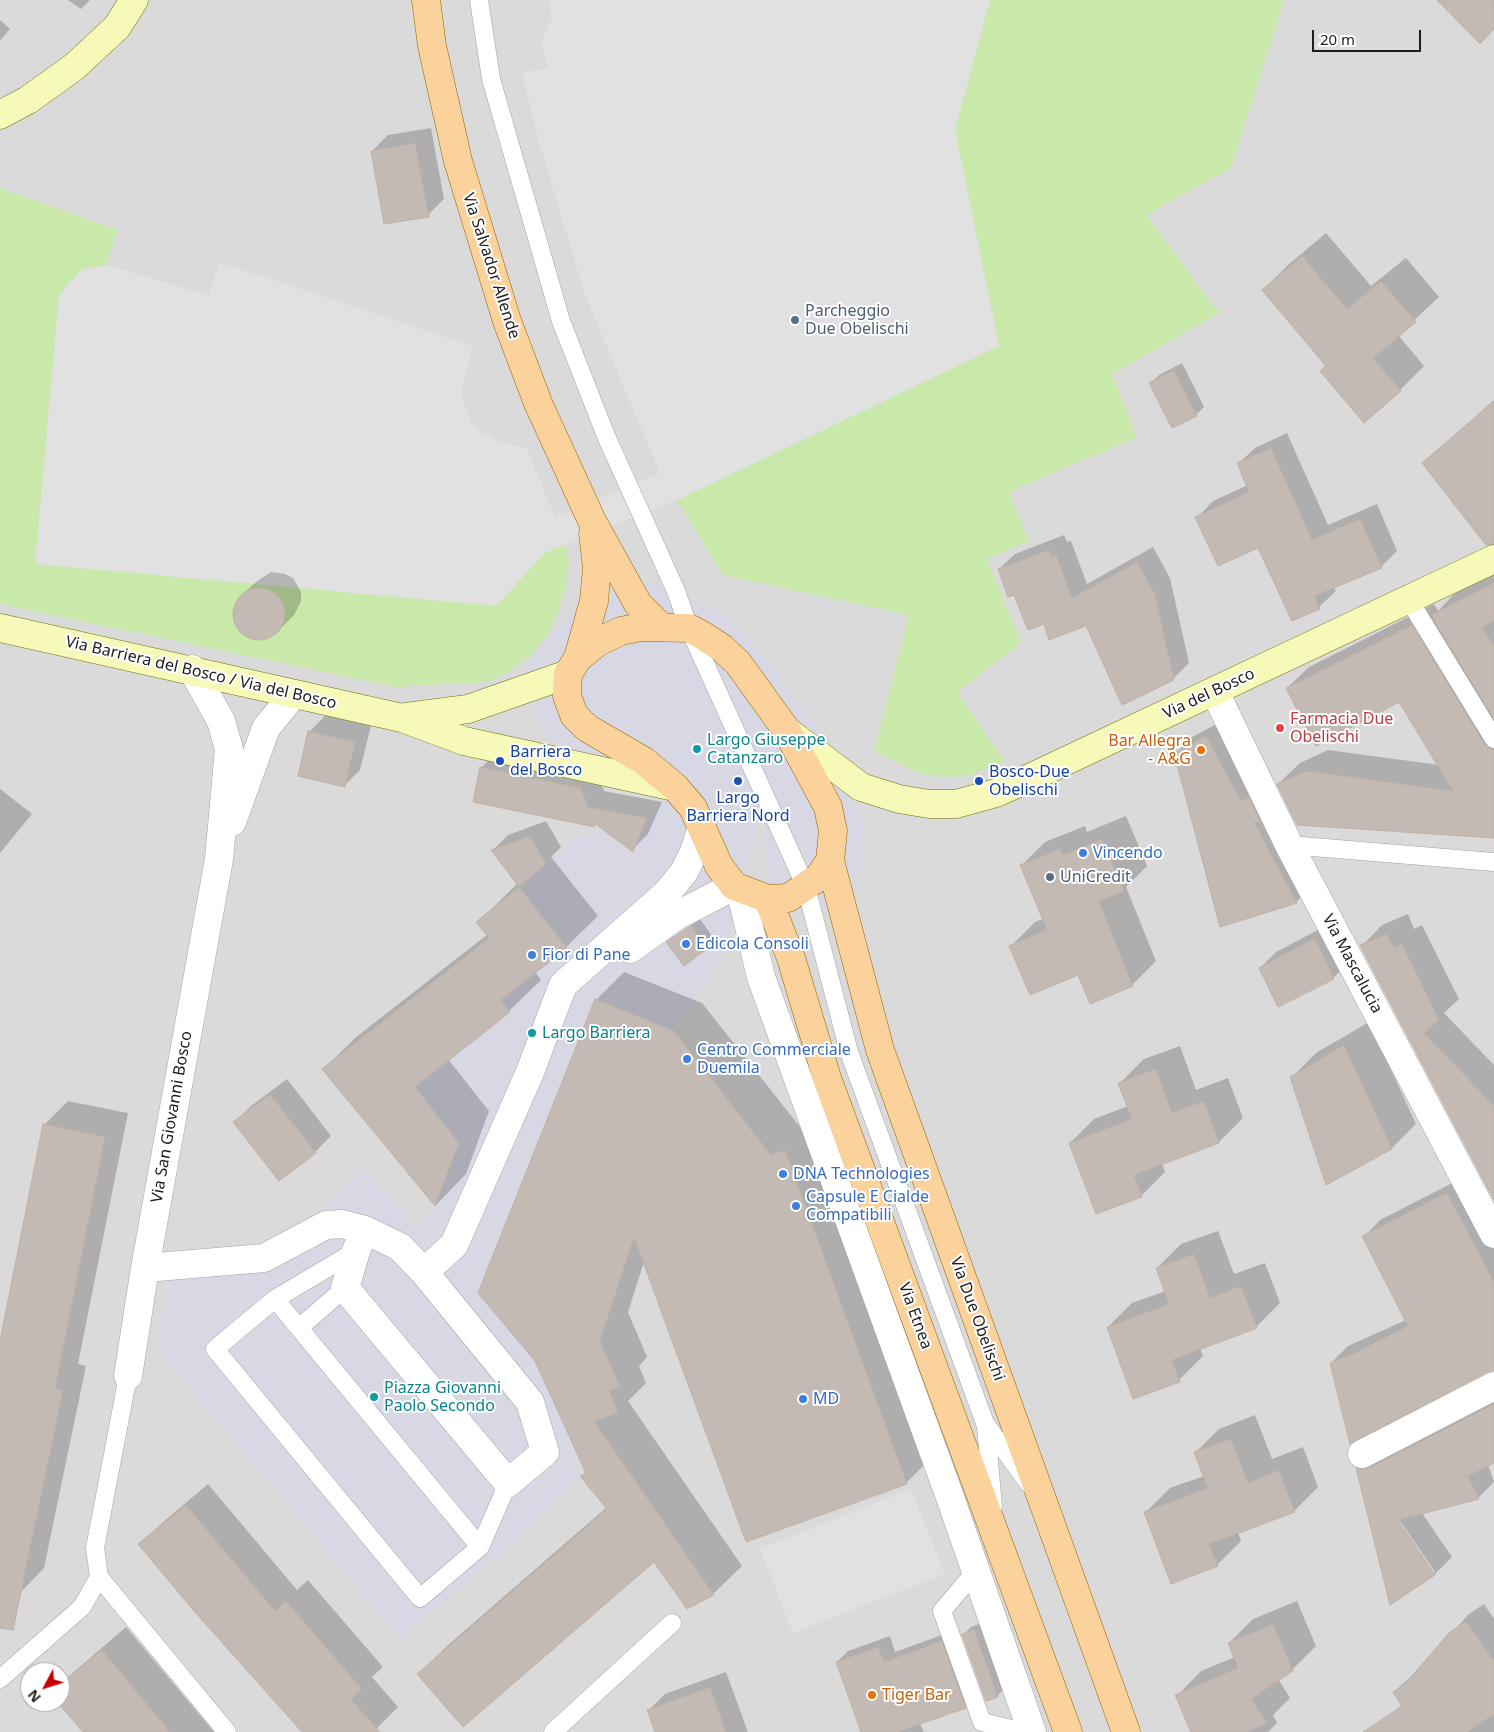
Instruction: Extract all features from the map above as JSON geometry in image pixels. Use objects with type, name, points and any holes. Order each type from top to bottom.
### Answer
[{"type":"main road","points":[[0,115],[28,100],[74,67],[117,27],[134,0]]},
{"type":"main road","name":"Via Salvador Allende","points":[[426,0],[432,46],[458,161],[507,321],[538,403],[592,521]]},
{"type":"main road","points":[[592,521],[638,604],[660,626]]},
{"type":"main road","points":[[402,718],[468,709],[573,666],[598,642],[621,631],[660,626],[689,628],[722,648],[738,663],[787,731],[828,808],[833,832],[830,860],[819,877],[788,898],[768,899],[737,887],[720,866],[693,808],[675,786],[644,761],[587,728],[574,715],[567,696],[573,666],[594,601],[597,568],[592,521]]},
{"type":"main road","name":"Via del Bosco","points":[[787,731],[861,787],[899,799],[929,804],[956,804],[996,793],[1215,692],[1494,558]]},
{"type":"main road","name":"Via Barriera del Bosco / Via del Bosco","points":[[0,628],[402,718]]},
{"type":"main road","points":[[402,718],[464,741],[675,786]]},
{"type":"main road","name":"Via Due Obelischi","points":[[830,860],[880,1050],[1126,1732]]},
{"type":"main road","name":"Via Etnea","points":[[768,899],[791,958],[828,1078],[1066,1727]]},
{"type":"street","points":[[192,670],[221,721],[229,750],[219,859]]},
{"type":"street","name":"Via Mascalucia","points":[[1215,692],[1289,845],[1494,1234]]},
{"type":"street","points":[[219,859],[266,728],[293,695]]},
{"type":"street","points":[[424,1272],[454,1246],[530,1072],[563,985],[667,893],[684,872],[694,852],[702,826]]},
{"type":"street","name":"Via San Giovanni Bosco","points":[[128,1376],[145,1268],[219,859]]},
{"type":"street","points":[[530,1072],[578,988],[654,930],[676,916],[737,887],[761,978],[951,1500],[1032,1732]]},
{"type":"street","points":[[145,1268],[264,1258],[326,1225],[342,1224],[361,1240],[400,1247],[424,1272],[530,1402],[545,1452],[508,1483],[346,1288],[361,1240]]},
{"type":"street","points":[[1362,1454],[1494,1386]]},
{"type":"street","points":[[1039,1732],[1066,1727]]},
{"type":"lane","points":[[479,0],[491,79],[561,321],[606,436],[661,556],[689,628],[806,887],[849,1052],[986,1426],[995,1534]]},
{"type":"lane","points":[[1409,600],[1494,739]]},
{"type":"lane","points":[[1289,845],[1494,862]]},
{"type":"lane","points":[[361,1240],[275,1299],[215,1349],[420,1598],[480,1548],[508,1483]]},
{"type":"lane","points":[[299,1328],[346,1288]]},
{"type":"lane","points":[[275,1299],[480,1548]]},
{"type":"lane","points":[[128,1376],[95,1548],[99,1577],[227,1732]]},
{"type":"lane","points":[[986,1426],[1045,1507]]},
{"type":"lane","points":[[975,1572],[942,1611],[982,1722],[1024,1732]]},
{"type":"lane","points":[[0,1679],[82,1607],[99,1577]]},
{"type":"lane","points":[[553,1732],[672,1624]]},
{"type":"shaded area","points":[[0,0],[1494,0],[1494,1732],[0,1732]]},
{"type":"shaded area","name":"Parcheggio Due Obelischi","points":[[549,0],[990,0],[955,130],[999,346],[677,500],[544,553],[497,606],[35,564],[59,295],[82,269],[106,265],[209,295],[219,262],[473,346],[462,389],[464,405],[472,424],[493,439],[527,449],[555,517],[660,473],[585,295],[539,142],[522,73],[548,68],[541,41],[552,18]]},
{"type":"shaded area","points":[[639,583],[656,584],[712,608],[733,622],[751,640],[835,753],[855,796],[864,823],[865,847],[860,870],[851,889],[834,908],[813,917],[768,899],[763,796],[725,953],[674,1031],[594,1000],[529,1167],[535,1361],[568,1433],[580,1476],[513,1543],[400,1638],[158,1350],[169,1281],[179,1250],[265,1242],[322,1208],[363,1170],[418,1228],[435,1206],[459,1143],[414,1086],[510,1012],[501,1000],[567,948],[519,887],[576,840],[602,829],[633,852],[647,818],[683,778],[565,751],[545,731],[527,701],[525,690],[530,656],[546,638],[562,623],[611,591]]},
{"type":"shaded area","points":[[911,1489],[945,1574],[793,1633],[760,1549]]},
{"type":"green space","points":[[990,0],[1284,0],[1231,168],[1146,215],[1219,313],[1112,374],[1137,437],[1009,492],[1029,541],[987,559],[1021,643],[957,692],[1005,762],[966,776],[940,777],[916,772],[874,751],[909,615],[723,575],[677,500],[999,346],[955,130]]},
{"type":"green space","points":[[0,188],[118,230],[106,265],[82,269],[496,606],[544,553],[566,544],[569,562],[565,588],[558,613],[546,638],[530,656],[509,672],[488,682],[396,687],[0,604]]},
{"type":"building","points":[[1437,0],[1494,0],[1494,29],[1480,44]]},
{"type":"building","points":[[415,143],[429,217],[384,224],[371,151]]},
{"type":"building","points":[[1302,256],[1347,309],[1381,281],[1416,322],[1373,358],[1401,391],[1364,423],[1320,371],[1326,366],[1262,290]]},
{"type":"building","points":[[1174,370],[1197,416],[1172,428],[1149,383]]},
{"type":"building","points":[[1494,401],[1494,544],[1486,545],[1422,463]]},
{"type":"building","points":[[1271,448],[1312,540],[1360,519],[1382,568],[1314,596],[1320,609],[1292,621],[1258,548],[1218,566],[1195,517],[1249,492],[1237,463]]},
{"type":"building","points":[[1049,550],[1052,557],[1056,555],[1072,598],[1137,562],[1155,594],[1174,680],[1122,705],[1086,626],[1049,640],[1044,624],[1028,630],[1014,595],[1008,597],[998,569]]},
{"type":"building","points":[[1494,583],[1494,620],[1482,628],[1494,646],[1494,719],[1431,615]]},
{"type":"building","points":[[254,588],[264,588],[273,592],[281,600],[285,614],[281,628],[273,636],[264,640],[254,640],[245,636],[237,628],[233,619],[233,609],[237,600],[245,592]]},
{"type":"building","points":[[1412,625],[1485,745],[1494,750],[1494,838],[1297,825],[1277,784],[1306,771],[1453,791],[1399,702],[1316,746],[1286,688]]},
{"type":"building","points":[[308,731],[355,742],[345,787],[298,776]]},
{"type":"building","points":[[1206,736],[1241,801],[1249,797],[1261,823],[1254,822],[1297,903],[1220,927],[1174,753]]},
{"type":"building","points":[[480,767],[581,788],[588,807],[647,818],[633,852],[594,823],[595,827],[473,802]]},
{"type":"building","points":[[530,836],[546,864],[519,887],[491,850]]},
{"type":"building","points":[[1102,839],[1124,891],[1099,901],[1133,986],[1090,1004],[1078,975],[1030,995],[1009,946],[1047,930],[1020,865],[1060,849],[1063,855]]},
{"type":"building","points":[[519,887],[567,948],[501,1000],[510,1012],[415,1087],[459,1143],[435,1206],[322,1069],[489,938],[476,922]]},
{"type":"building","name":"Edicola Consoli","points":[[691,926],[708,948],[684,966],[666,942]]},
{"type":"building","points":[[1387,934],[1394,948],[1402,944],[1439,1020],[1424,1033],[1494,1106],[1494,1200],[1360,945]]},
{"type":"building","points":[[1315,938],[1334,979],[1278,1007],[1259,968]]},
{"type":"building","points":[[595,999],[674,1031],[771,1155],[785,1150],[907,1484],[746,1542],[634,1237],[600,1341],[620,1387],[609,1390],[618,1413],[594,1421],[714,1595],[687,1609],[654,1562],[463,1727],[417,1674],[607,1509],[580,1476],[586,1473],[535,1361],[478,1293]]},
{"type":"building","points":[[1344,1045],[1392,1149],[1326,1185],[1290,1077]]},
{"type":"building","points":[[1156,1069],[1172,1113],[1204,1101],[1219,1143],[1134,1175],[1142,1197],[1096,1214],[1069,1143],[1132,1119],[1118,1083]]},
{"type":"building","points":[[270,1094],[316,1153],[279,1181],[233,1122]]},
{"type":"building","points":[[43,1124],[105,1137],[55,1388],[63,1390],[13,1630],[0,1628],[0,1341]]},
{"type":"building","points":[[1447,1193],[1494,1282],[1494,1370],[1350,1444],[1330,1363],[1357,1352],[1408,1326],[1362,1236]]},
{"type":"building","points":[[1194,1254],[1210,1298],[1241,1286],[1257,1328],[1172,1360],[1180,1382],[1133,1399],[1107,1327],[1169,1304],[1156,1268]]},
{"type":"building","points":[[1494,1404],[1494,1463],[1468,1476],[1479,1499],[1398,1520],[1435,1575],[1390,1605],[1356,1468],[1369,1468]]},
{"type":"building","points":[[1231,1439],[1248,1483],[1279,1470],[1295,1512],[1209,1544],[1218,1566],[1171,1584],[1144,1512],[1208,1488],[1194,1452]]},
{"type":"building","points":[[186,1505],[275,1611],[286,1601],[362,1689],[351,1699],[380,1732],[302,1732],[194,1611],[138,1544]]},
{"type":"building","points":[[1466,1621],[1494,1661],[1494,1714],[1467,1732],[1363,1732],[1402,1706],[1393,1692],[1405,1684],[1450,1632]]},
{"type":"building","points":[[1273,1624],[1293,1671],[1251,1699],[1267,1723],[1247,1732],[1191,1732],[1175,1695],[1238,1668],[1228,1643]]},
{"type":"building","points":[[974,1630],[998,1697],[986,1701],[962,1634]]},
{"type":"building","points":[[942,1641],[966,1708],[897,1732],[861,1732],[836,1662],[878,1647],[884,1662]]},
{"type":"building","points":[[102,1650],[170,1732],[83,1732],[66,1712],[70,1712],[70,1676]]},
{"type":"building","points":[[710,1687],[726,1732],[655,1732],[647,1710]]},
{"type":"place","name":"Parcheggio Due Obelischi","points":[[795,320]]},
{"type":"place","name":"Farmacia Due Obelischi","points":[[1280,728]]},
{"type":"place","name":"Largo Giuseppe Catanzaro","points":[[697,749]]},
{"type":"place","name":"Bar Allegra - A&G","points":[[1201,750]]},
{"type":"place","name":"Barriera del Bosco","points":[[500,761]]},
{"type":"place","name":"Largo Barriera Nord","points":[[738,781]]},
{"type":"place","name":"Bosco-Due Obelischi","points":[[979,781]]},
{"type":"place","name":"Vincendo","points":[[1083,853]]},
{"type":"place","name":"UniCredit","points":[[1050,877]]},
{"type":"place","name":"Edicola Consoli","points":[[686,944]]},
{"type":"place","name":"Fior di Pane","points":[[532,955]]},
{"type":"place","name":"Largo Barriera","points":[[532,1033]]},
{"type":"place","name":"Centro Commerciale Duemila","points":[[687,1059]]},
{"type":"place","name":"DNA Technologies","points":[[783,1174]]},
{"type":"place","name":"Capsule E Cialde Compatibili","points":[[796,1206]]},
{"type":"place","name":"Piazza Giovanni Paolo Secondo","points":[[374,1397]]},
{"type":"place","name":"MD","points":[[803,1399]]},
{"type":"place","name":"Tiger Bar","points":[[872,1695]]}]
